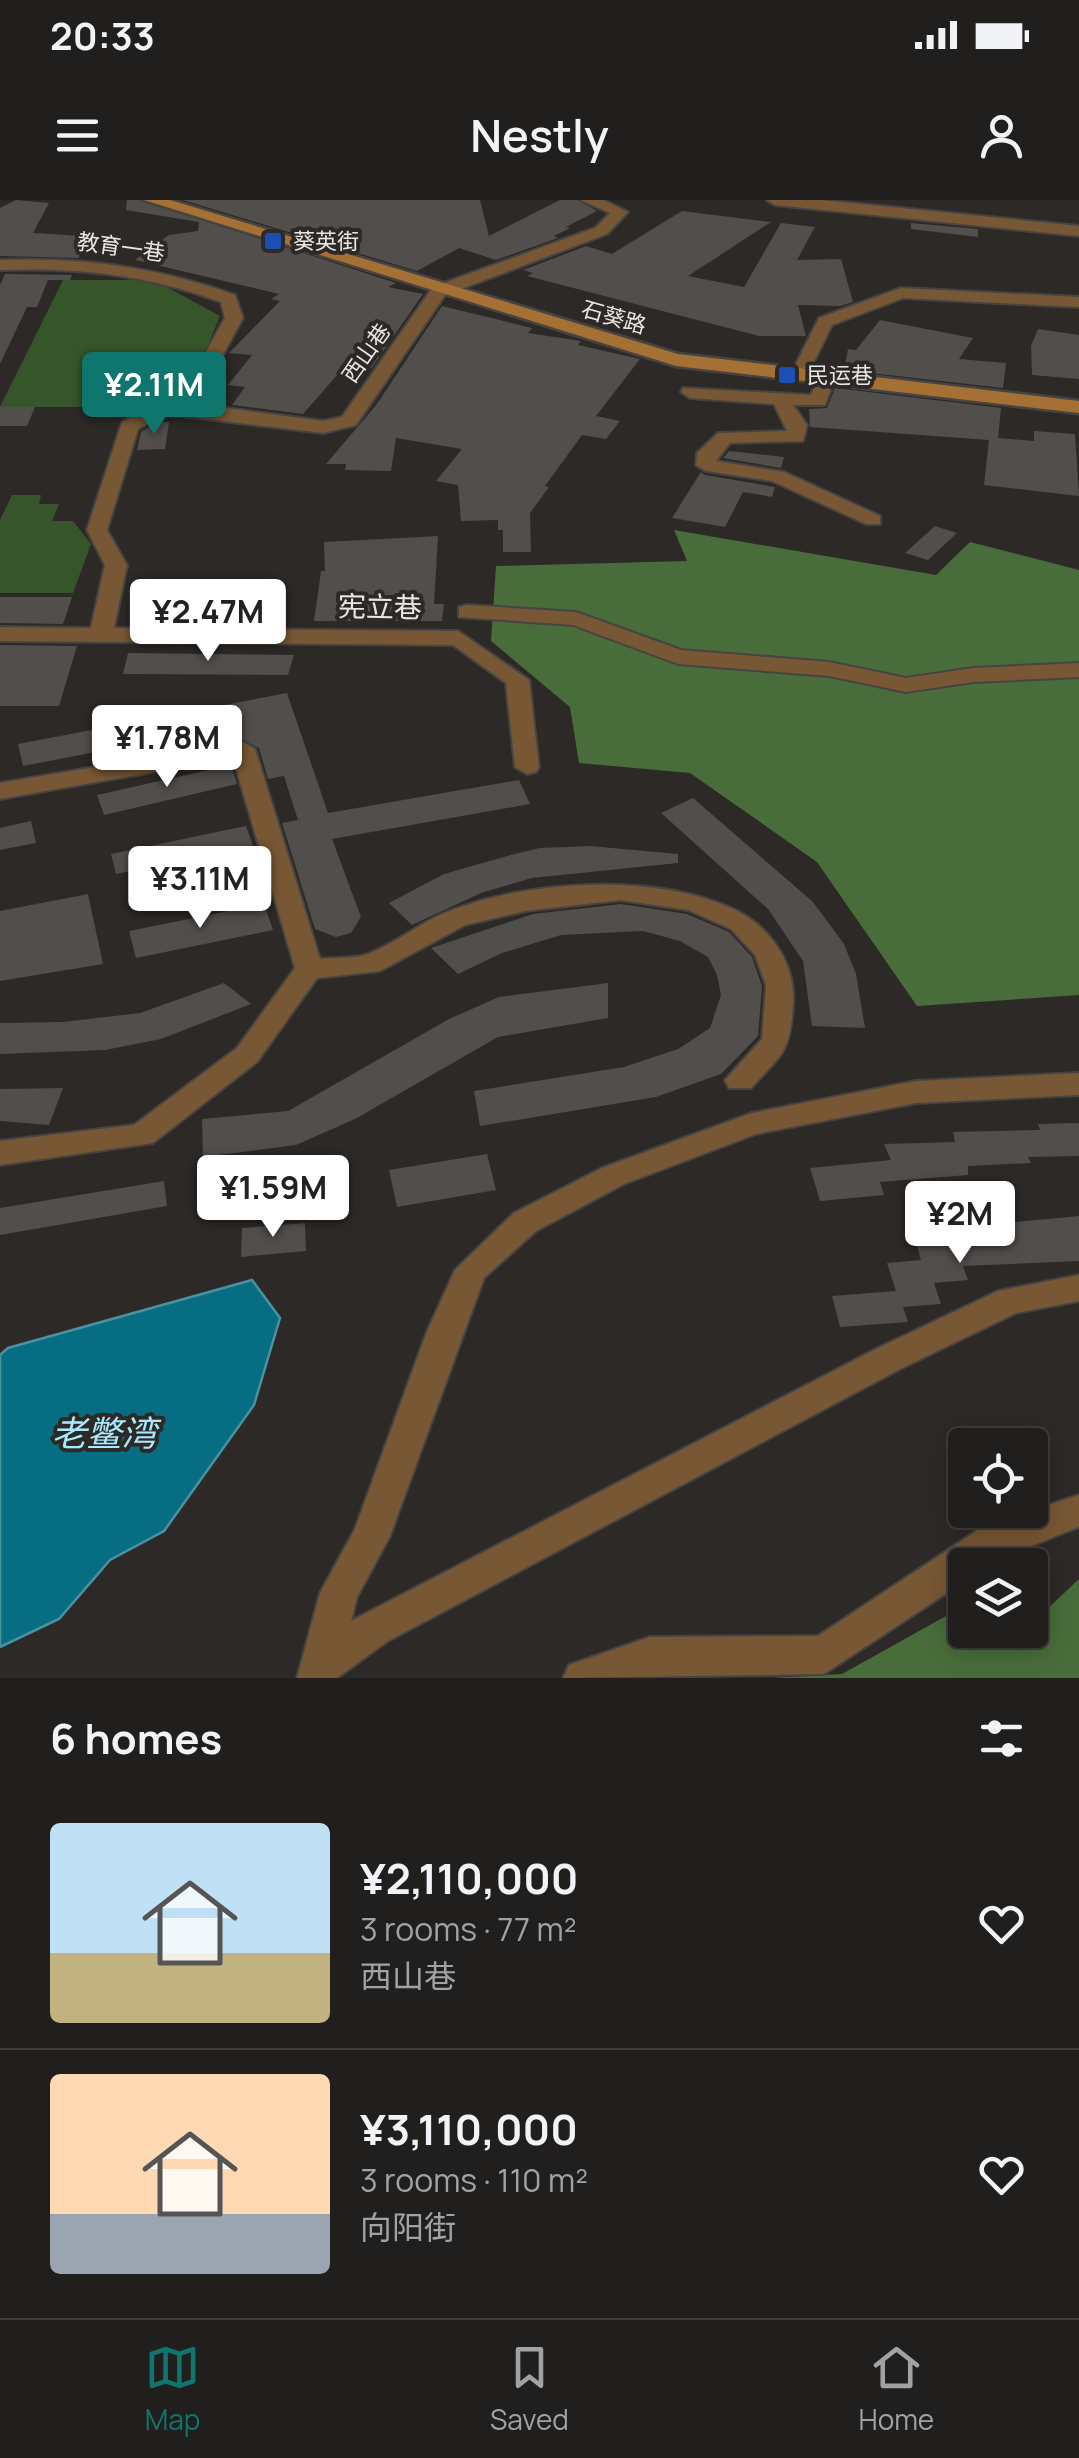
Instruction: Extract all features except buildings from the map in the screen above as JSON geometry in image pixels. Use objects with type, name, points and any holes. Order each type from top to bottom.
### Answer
[{"type":"main road","name":"石葵路","points":[[160,200],[656,356],[1079,407]]},
{"type":"main road","points":[[800,373],[1079,399]]},
{"type":"street","points":[[443,288],[601,231],[620,212],[590,200]]},
{"type":"street","points":[[775,200],[1079,231]]},
{"type":"street","name":"教育一巷","points":[[0,265],[78,262],[170,276],[229,299],[234,318],[184,408]]},
{"type":"street","name":"西山巷","points":[[101,635],[116,565],[97,530],[128,426],[160,408],[324,428],[349,421],[443,288]]},
{"type":"street","points":[[800,373],[825,322],[900,293],[1079,302]]},
{"type":"street","points":[[690,392],[818,402],[826,379]]},
{"type":"street","points":[[778,398],[797,425],[796,436],[725,437],[706,453],[706,465],[777,476],[874,520]]},
{"type":"street","points":[[467,612],[576,618],[678,657],[830,670],[906,684],[973,675],[1079,670]]},
{"type":"street","name":"宪立巷","points":[[0,634],[458,638],[517,680],[527,767]]},
{"type":"street","points":[[0,791],[243,749],[309,968]]},
{"type":"street","points":[[309,968],[370,964],[457,918],[525,902],[621,891],[694,902],[741,923],[767,951],[780,985],[776,1042],[740,1080]]},
{"type":"street","points":[[0,1153],[142,1135],[247,1055],[309,968]]},
{"type":"street","points":[[318,1671],[339,1593],[371,1536],[442,1334],[471,1270],[525,1222],[614,1176],[752,1124],[916,1092],[1079,1084]]},
{"type":"street","points":[[318,1671],[374,1628],[888,1359],[1010,1301],[1079,1288]]},
{"type":"street","points":[[583,1678],[650,1656],[824,1656],[997,1538],[1079,1511]]},
{"type":"green space","points":[[63,280],[154,280],[220,316],[188,394],[96,407],[0,407]]},
{"type":"green space","points":[[12,495],[41,495],[39,504],[59,504],[52,521],[73,521],[91,544],[73,593],[0,593],[0,520]]},
{"type":"green space","points":[[674,530],[936,575],[970,542],[1079,570],[1079,995],[917,1006],[817,862],[690,773],[579,763],[570,707],[491,641],[496,566],[687,561]]},
{"type":"green space","points":[[1079,1579],[1079,1678],[771,1678],[842,1674],[948,1615],[948,1648],[1048,1648],[1048,1608]]},
{"type":"water","name":"老鳖湾","points":[[252,1280],[280,1318],[254,1405],[164,1531],[110,1560],[59,1619],[0,1647],[0,1355],[8,1348]]},
{"type":"place","name":"葵英街","points":[[273,241]]},
{"type":"place","name":"民运巷","points":[[787,375]]}]
